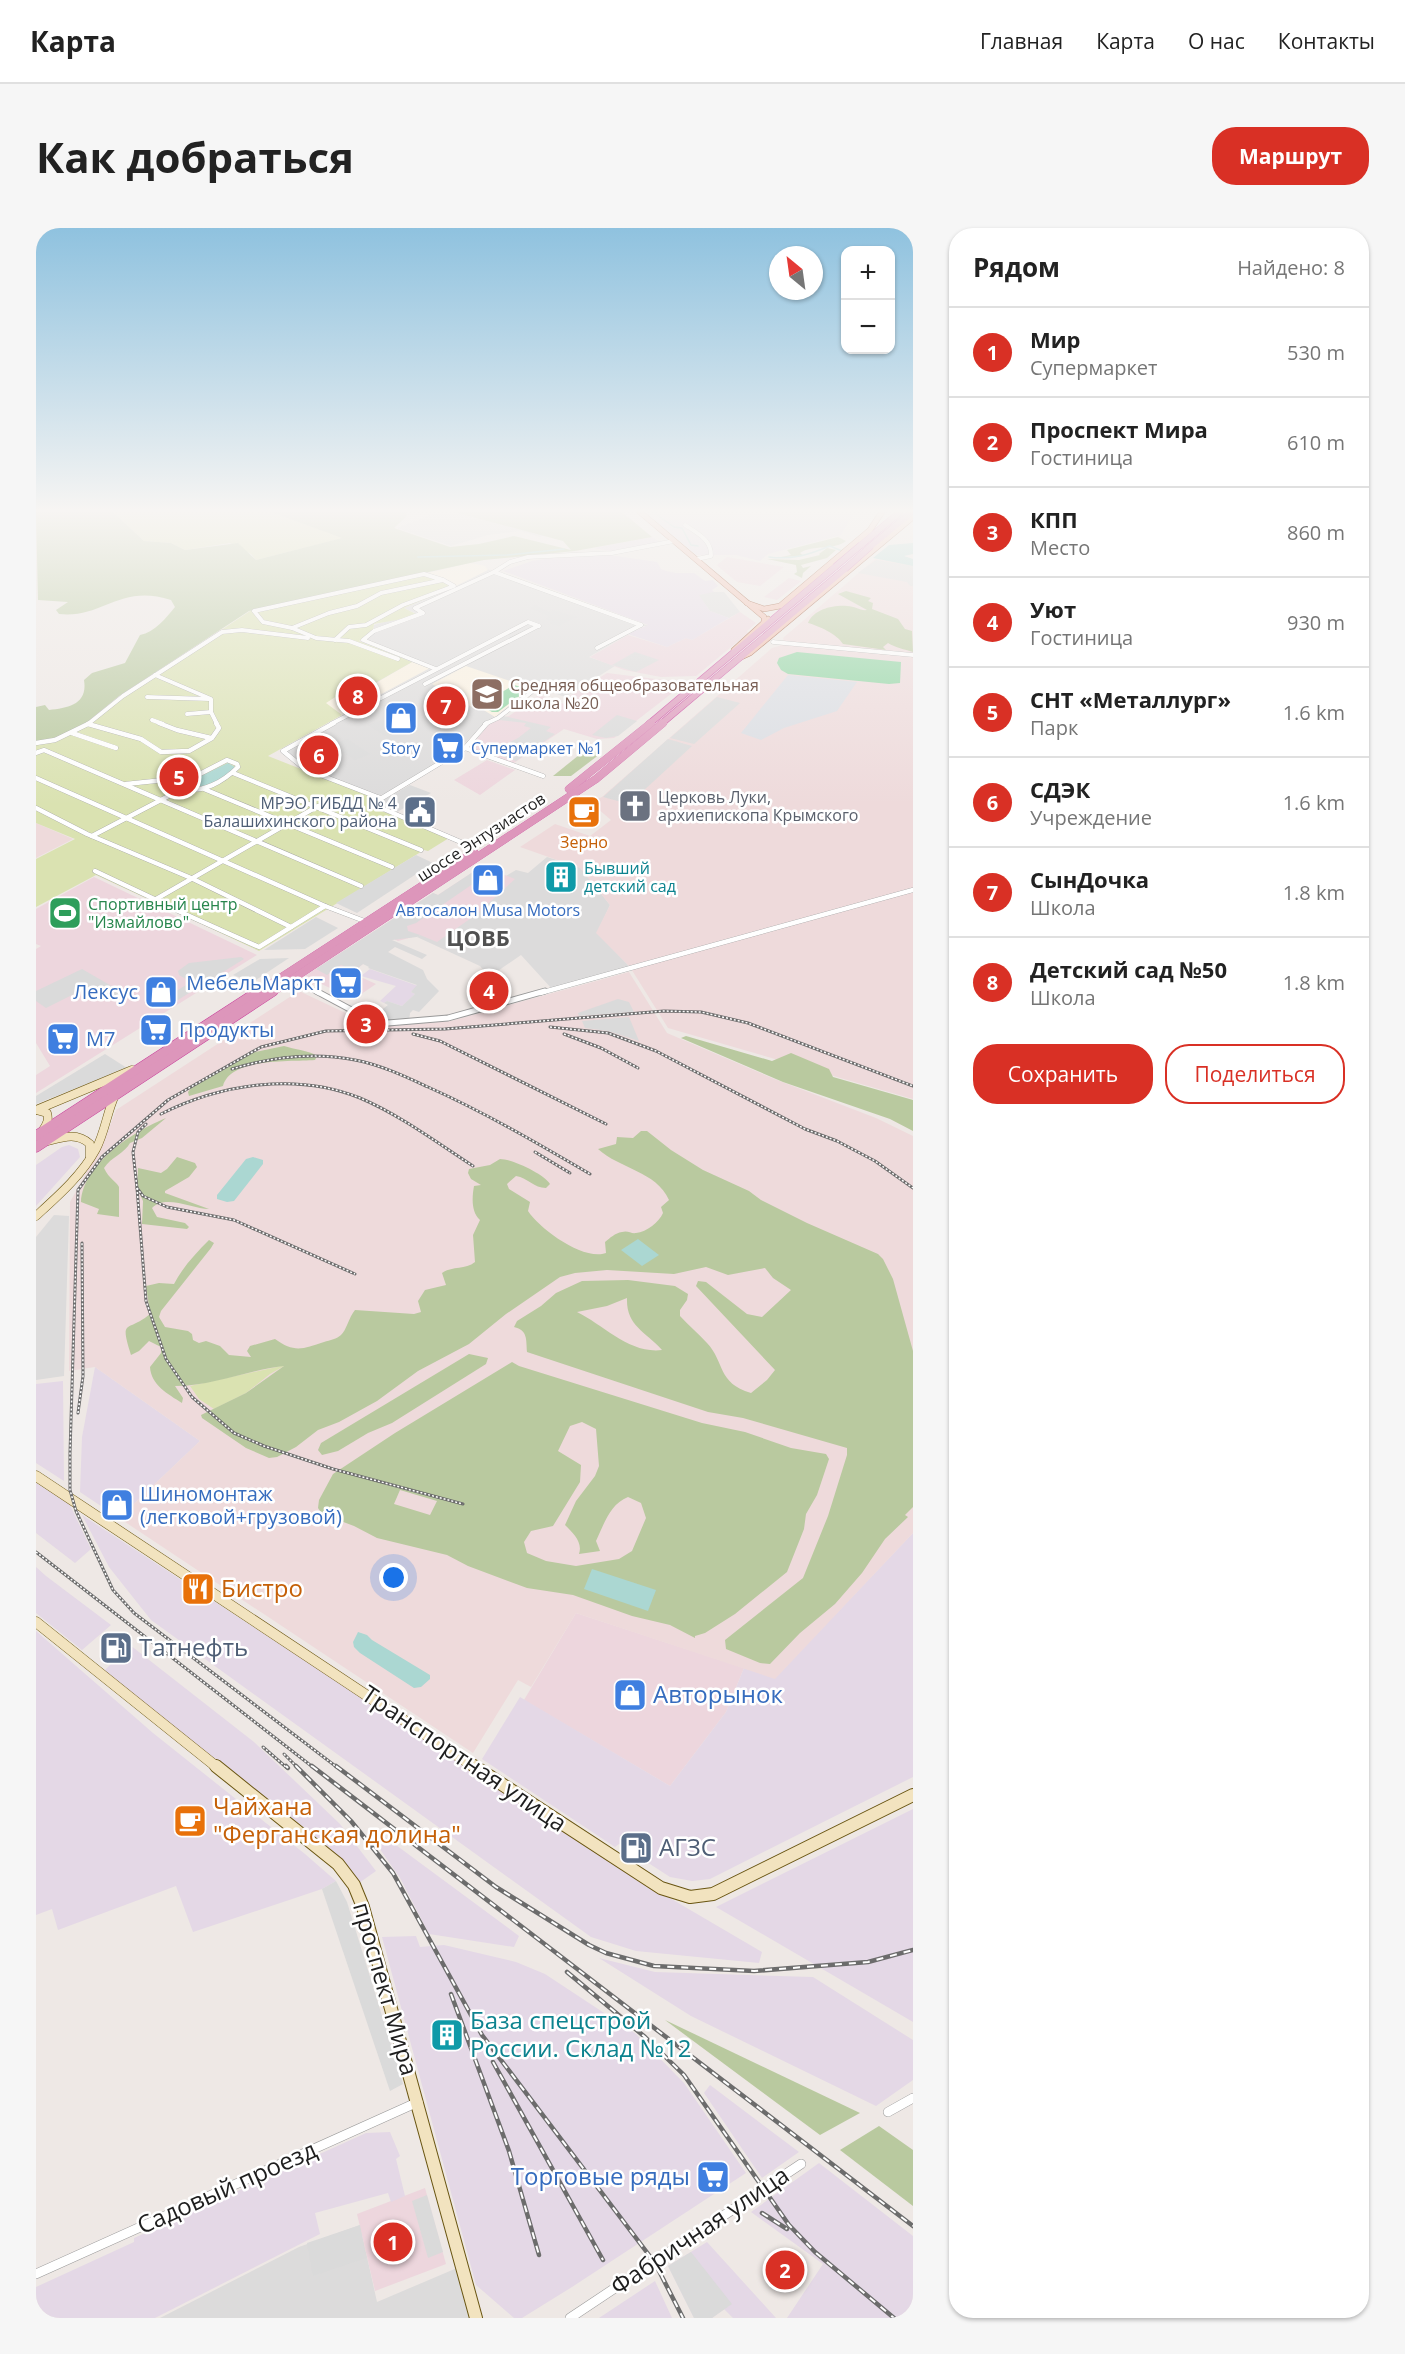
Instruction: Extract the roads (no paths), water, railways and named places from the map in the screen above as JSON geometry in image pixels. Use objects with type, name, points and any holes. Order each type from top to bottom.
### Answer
[{"type":"highway","name":"шоссе Энтузиастов","points":[[39,1139],[149,1063],[525,819],[599,766],[784,610]]},
{"type":"highway","name":"шоссе Энтузиастов","points":[[39,1139],[116,1095],[596,779],[797,610]]},
{"type":"main road","points":[[755,610],[764,617],[764,623]]},
{"type":"main road","points":[[728,656],[777,610]]},
{"type":"main road","points":[[739,658],[766,640],[803,610]]},
{"type":"street","points":[[261,610],[254,611],[263,622],[292,628],[316,638],[349,641],[398,659]]},
{"type":"street","points":[[292,628],[343,610]]},
{"type":"street","points":[[335,640],[349,627],[366,625],[394,610]]},
{"type":"street","points":[[417,610],[423,613],[374,631],[363,640],[436,669]]},
{"type":"street","points":[[597,610],[640,625],[597,648]]},
{"type":"street","points":[[380,798],[305,769],[283,752],[528,622],[539,626],[426,684]]},
{"type":"street","points":[[36,743],[55,740],[88,724],[155,675],[222,632],[243,630],[281,637],[345,643]]},
{"type":"street","points":[[766,640],[780,645]]},
{"type":"street","points":[[773,642],[913,655]]},
{"type":"street","points":[[155,675],[211,699]]},
{"type":"street","points":[[466,857],[470,846],[372,804],[465,748],[488,721],[498,718],[538,687]]},
{"type":"street","points":[[147,697],[211,699]]},
{"type":"street","points":[[88,724],[141,739],[161,752],[183,749],[189,751],[212,738],[219,728],[212,712],[211,699]]},
{"type":"street","points":[[187,714],[212,712]]},
{"type":"street","points":[[152,720],[177,730],[212,738]]},
{"type":"street","points":[[72,733],[116,748]]},
{"type":"street","points":[[465,748],[543,776]]},
{"type":"street","points":[[36,753],[44,750],[361,886]]},
{"type":"street","points":[[92,836],[182,789],[194,777],[227,760],[237,764],[238,767],[233,772],[204,789],[189,792],[182,789]]},
{"type":"street","points":[[233,772],[421,850]]},
{"type":"street","points":[[123,784],[194,777]]},
{"type":"street","points":[[36,778],[224,859],[325,906],[367,922]]},
{"type":"street","points":[[204,789],[392,867]]},
{"type":"street","points":[[153,901],[318,806]]},
{"type":"street","points":[[36,808],[92,836],[191,878],[291,927]]},
{"type":"street","points":[[95,871],[153,901],[167,905]]},
{"type":"street","points":[[293,979],[372,1021],[388,1023],[448,1018],[913,890]]},
{"type":"street","points":[[176,910],[228,936],[259,947],[325,906]]},
{"type":"street","points":[[36,1110],[149,1063]]},
{"type":"street","points":[[36,1216],[65,1189],[97,1148],[109,1108],[116,1095]]},
{"type":"street","points":[[36,1110],[47,1113],[49,1118],[48,1125],[39,1139]]},
{"type":"street","points":[[39,1139],[80,1136],[90,1144],[90,1158]]},
{"type":"street","name":"Транспортная улица","points":[[36,1476],[632,1871],[677,1897],[698,1898],[713,1894],[913,1795]]},
{"type":"street","name":"проспект Мира","points":[[36,1622],[338,1864],[354,1885],[363,1907],[418,2101],[476,2318]]},
{"type":"street","points":[[888,2112],[913,2098]]},
{"type":"street","name":"Садовый проезд","points":[[36,2274],[418,2101]]},
{"type":"street","name":"Фабричная улица","points":[[570,2318],[655,2264],[801,2164]]},
{"type":"water","points":[[228,763],[235,767],[224,776],[199,787],[185,787],[197,778]]},
{"type":"water","points":[[253,1157],[263,1160],[263,1164],[234,1201],[227,1202],[217,1199],[217,1195],[246,1159]]},
{"type":"water","points":[[638,1239],[659,1255],[642,1266],[621,1250]]},
{"type":"water","points":[[592,1569],[656,1590],[648,1611],[584,1589]]},
{"type":"water","points":[[358,1632],[367,1635],[430,1675],[430,1679],[421,1687],[414,1688],[360,1653],[354,1647],[353,1642]]},
{"type":"railway","points":[[338,1768],[134,1613],[113,1590],[76,1511],[70,1490],[70,1453],[78,1190],[102,1157],[168,1100],[261,1047],[326,1031],[445,1029],[664,1011],[701,1012],[748,1023],[913,1086]]},
{"type":"railway","points":[[550,1027],[608,1033],[656,1051],[805,1129],[837,1141],[875,1161],[913,1188]]},
{"type":"railway","points":[[413,1034],[440,1041],[606,1124]]},
{"type":"railway","points":[[564,1034],[601,1048],[638,1068]]},
{"type":"railway","points":[[232,1069],[262,1061],[308,1056],[355,1060],[374,1065],[469,1107],[590,1174]]},
{"type":"railway","points":[[161,1114],[208,1095],[233,1089],[259,1085],[310,1085],[336,1090],[375,1105],[418,1129],[473,1166]]},
{"type":"railway","points":[[137,1188],[133,1152],[138,1132],[146,1124]]},
{"type":"railway","points":[[535,1152],[570,1173]]},
{"type":"railway","points":[[137,1188],[143,1196],[167,1207],[234,1220],[355,1274]]},
{"type":"railway","points":[[137,1188],[146,1301],[166,1359],[192,1397],[234,1433],[264,1446],[333,1469],[463,1504]]},
{"type":"railway","points":[[78,1413],[83,1376],[82,1243]]},
{"type":"railway","points":[[36,1552],[314,1768]]},
{"type":"railway","points":[[263,1747],[287,1768]]},
{"type":"railway","points":[[284,1754],[351,1821],[393,1873],[482,2035],[655,2263],[683,2318]]},
{"type":"railway","points":[[312,1766],[913,2226]]},
{"type":"railway","points":[[336,1766],[496,1887],[589,1945],[606,1953],[654,1966],[754,1971],[868,1962],[913,1950]]},
{"type":"railway","points":[[567,1972],[645,2037],[684,2075],[789,2225],[815,2252],[894,2318]]},
{"type":"railway","points":[[451,1994],[509,2151],[539,2255]]},
{"type":"railway","points":[[493,2062],[603,2260]]},
{"type":"railway","points":[[762,2213],[787,2229]]},
{"type":"place","name":"Средняя общеобразовательная школа №20","points":[[487,694]]},
{"type":"place","name":"Детский сад №50","points":[[358,696]]},
{"type":"place","name":"СынДочка","points":[[446,706]]},
{"type":"place","name":"Story","points":[[401,718]]},
{"type":"place","name":"Супермаркет №1","points":[[448,748]]},
{"type":"place","name":"СДЭК","points":[[319,755]]},
{"type":"place","name":"СНТ «Металлург»","points":[[179,777]]},
{"type":"place","name":"Церковь Луки, архиепископа Крымского","points":[[635,806]]},
{"type":"place","name":"МРЭО ГИБДД № 4 Балашихинского района","points":[[420,812]]},
{"type":"place","name":"Зерно","points":[[584,812]]},
{"type":"place","name":"Бывший детский сад","points":[[561,877]]},
{"type":"place","name":"Автосалон Musa Motors","points":[[488,880]]},
{"type":"place","name":"Спортивный центр \"Измайлово\"","points":[[65,913]]},
{"type":"place","name":"МебельМаркт","points":[[346,983]]},
{"type":"place","name":"Уют","points":[[489,991]]},
{"type":"place","name":"Лексус","points":[[161,992]]},
{"type":"place","name":"КПП","points":[[366,1024]]},
{"type":"place","name":"Продукты","points":[[156,1030]]},
{"type":"place","name":"М7","points":[[63,1039]]},
{"type":"place","name":"Шиномонтаж (легковой+грузовой)","points":[[117,1505]]},
{"type":"place","name":"Бистро","points":[[198,1589]]},
{"type":"place","name":"Татнефть","points":[[116,1648]]},
{"type":"place","name":"Авторынок","points":[[630,1695]]},
{"type":"place","name":"Чайхана \"Ферганская долина\"","points":[[190,1821]]},
{"type":"place","name":"АГЗС","points":[[636,1848]]},
{"type":"place","name":"База спецстрой России. Склад №12","points":[[447,2035]]},
{"type":"place","name":"Торговые ряды","points":[[713,2177]]},
{"type":"place","name":"Мир","points":[[393,2242]]},
{"type":"place","name":"Проспект Мира","points":[[785,2270]]},
{"type":"district","name":"ЦОВБ","points":[[478,938]]}]
